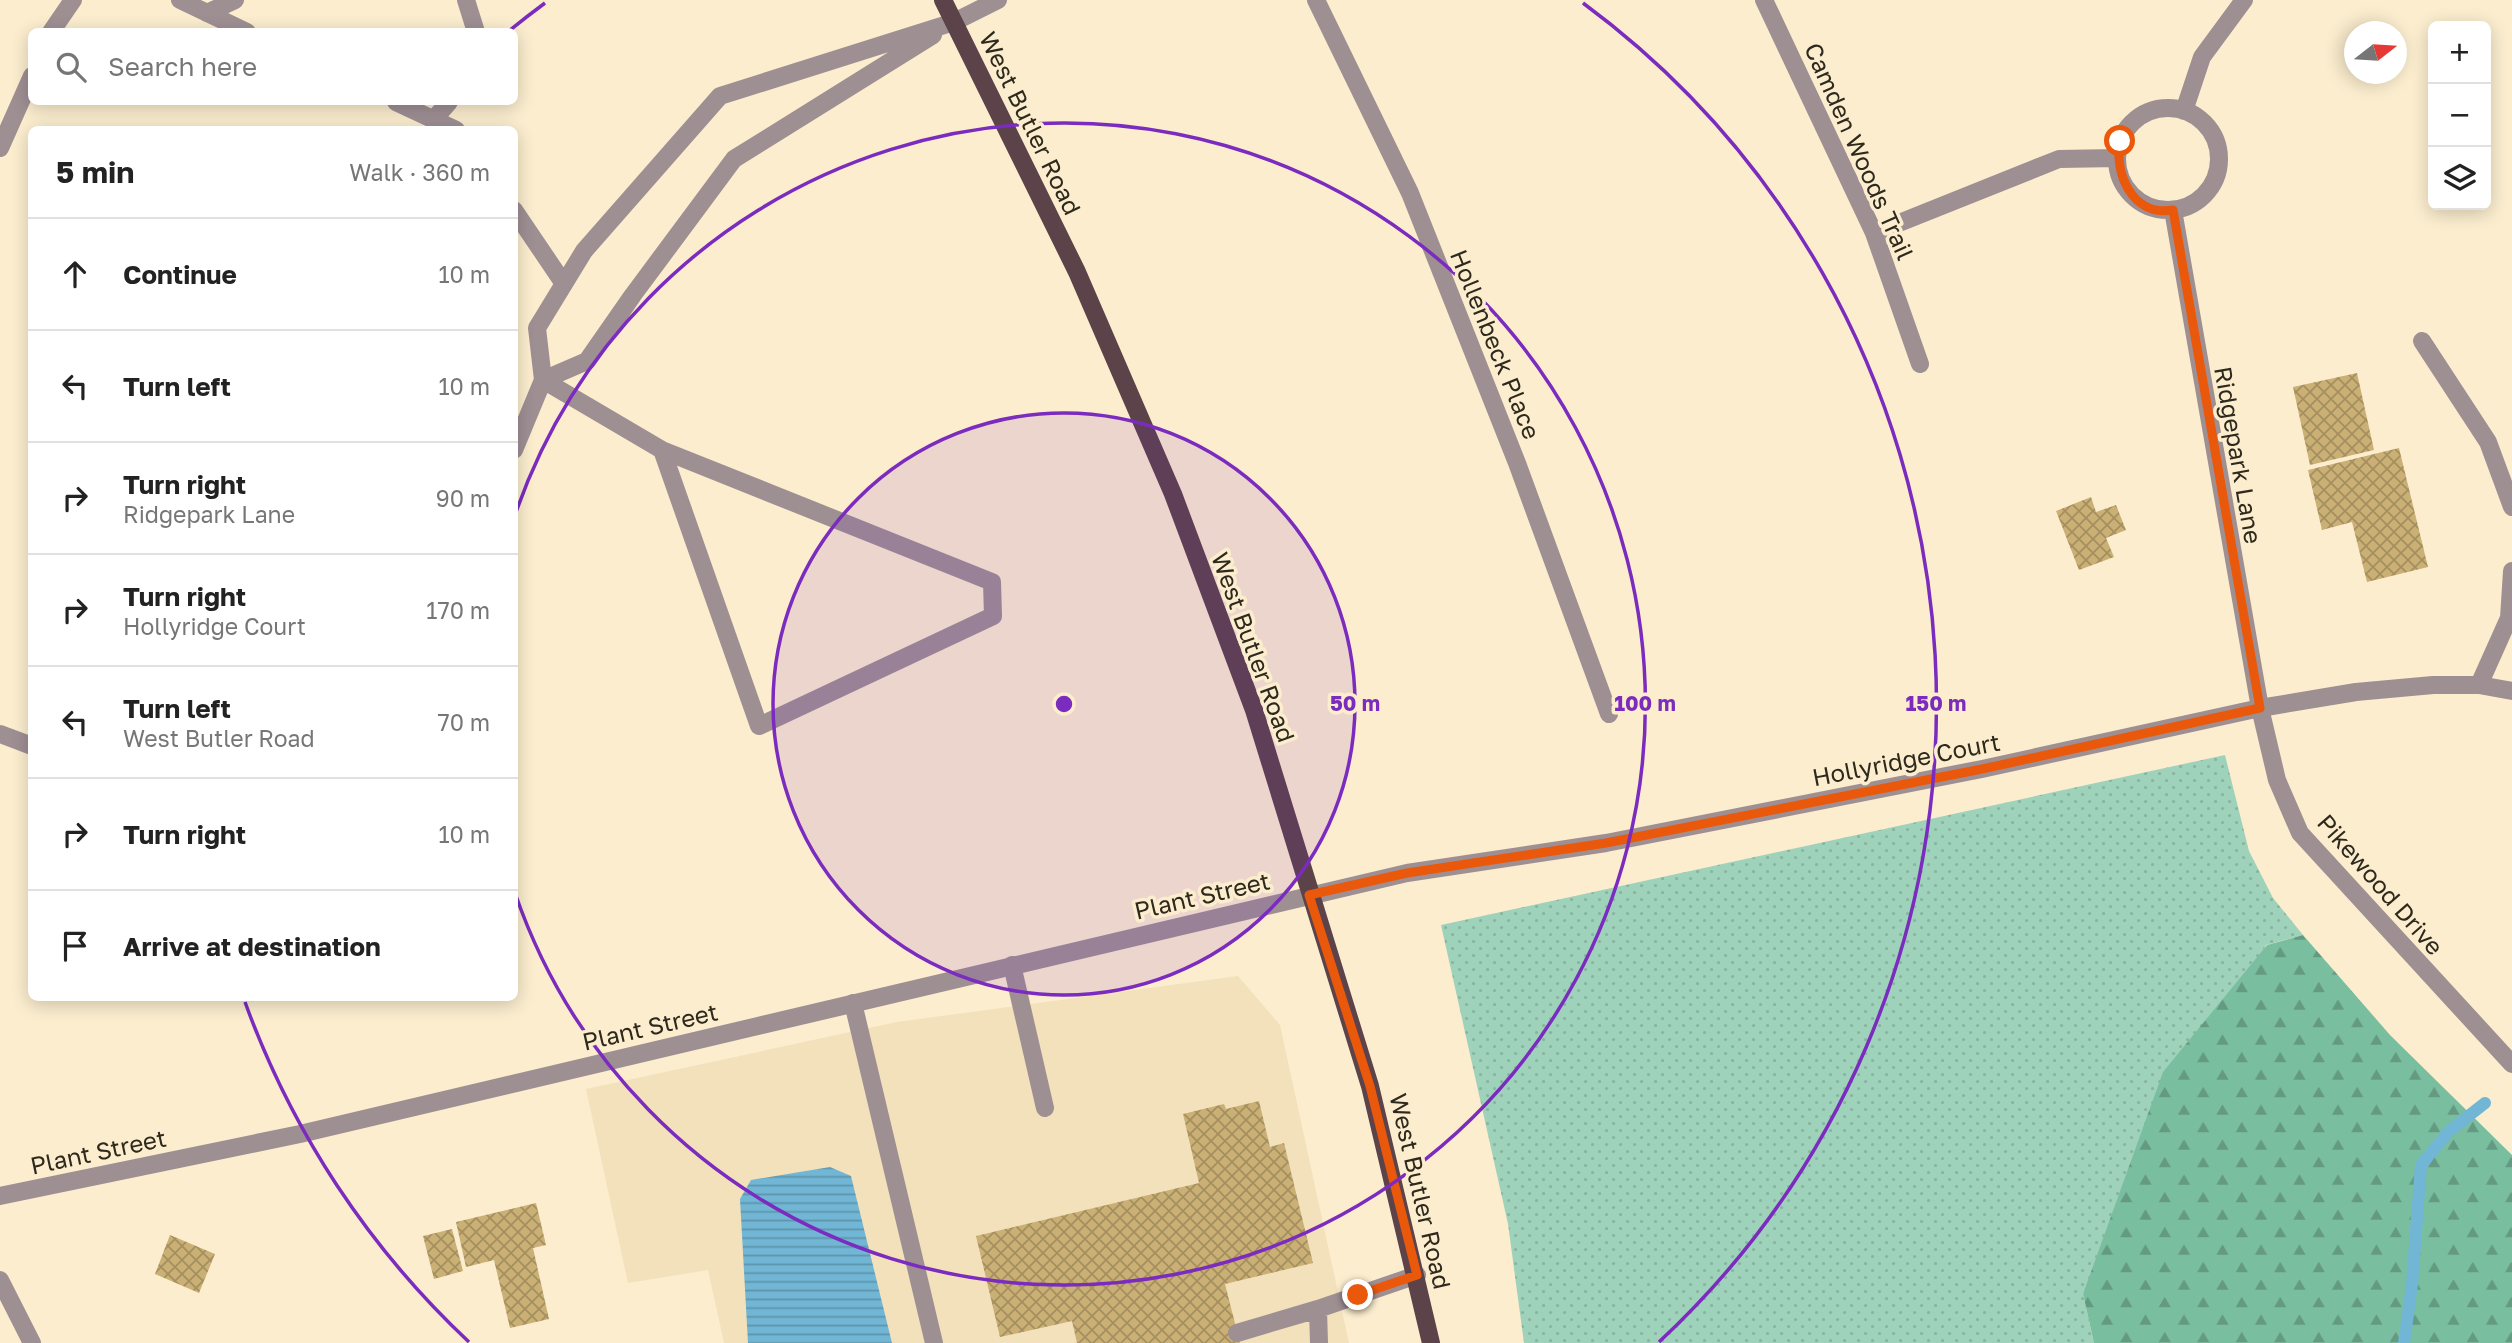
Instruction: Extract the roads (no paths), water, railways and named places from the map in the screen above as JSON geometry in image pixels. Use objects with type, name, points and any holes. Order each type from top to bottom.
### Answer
[{"type":"main road","name":"West Butler Road","points":[[943,0],[1077,272],[1172,494],[1254,710],[1370,1086],[1431,1343]]},
{"type":"street","points":[[54,28],[73,0]]},
{"type":"street","points":[[180,0],[239,28]]},
{"type":"street","points":[[207,13],[235,0]]},
{"type":"street","points":[[466,0],[475,28]]},
{"type":"street","points":[[543,380],[587,361],[734,159],[954,22],[998,0]]},
{"type":"street","name":"Hollenbeck Place","points":[[1316,0],[1409,193],[1517,463],[1609,714]]},
{"type":"street","name":"Camden Woods Trail","points":[[1764,0],[1874,233],[1920,364]]},
{"type":"street","points":[[2184,111],[2202,57],[2244,0]]},
{"type":"street","points":[[518,440],[543,380],[537,328],[584,251],[720,96],[954,22]]},
{"type":"street","points":[[0,148],[28,85]]},
{"type":"street","points":[[403,105],[448,126]]},
{"type":"street","points":[[434,119],[446,105]]},
{"type":"street","points":[[2160,109],[2184,111],[2208,126],[2217,142],[2220,159],[2209,191],[2197,202],[2173,210],[2151,208],[2137,200],[2123,181],[2117,158],[2120,141],[2129,126],[2143,114],[2160,109]]},
{"type":"street","points":[[1874,233],[2059,159],[2117,158]]},
{"type":"street","name":"Ridgepark Lane","points":[[2173,210],[2260,708]]},
{"type":"street","points":[[518,216],[564,284]]},
{"type":"street","points":[[2422,341],[2488,442],[2512,507]]},
{"type":"street","points":[[543,380],[662,450],[992,582],[993,616],[759,726],[662,450]]},
{"type":"street","points":[[2479,685],[2509,618],[2512,571]]},
{"type":"street","name":"Hollyridge Court","points":[[1309,895],[1407,873],[1606,843],[1982,769],[2260,708],[2356,692],[2432,685],[2479,685],[2512,691]]},
{"type":"street","name":"Pikewood Drive","points":[[2260,708],[2277,780],[2300,832],[2512,1064]]},
{"type":"street","points":[[0,734],[28,744]]},
{"type":"street","name":"Plant Street","points":[[0,1196],[300,1134],[1309,895]]},
{"type":"street","points":[[1012,965],[1045,1108]]},
{"type":"street","points":[[853,1003],[934,1343]]},
{"type":"street","points":[[1237,1333],[1417,1275]]},
{"type":"street","points":[[0,1280],[32,1343]]},
{"type":"street","points":[[1318,1309],[1319,1343]]},
{"type":"water","points":[[830,1167],[851,1176],[892,1343],[748,1343],[740,1199],[751,1180]]},
{"type":"waterway","points":[[2404,1343],[2412,1284],[2421,1165],[2448,1132],[2485,1103]]}]
